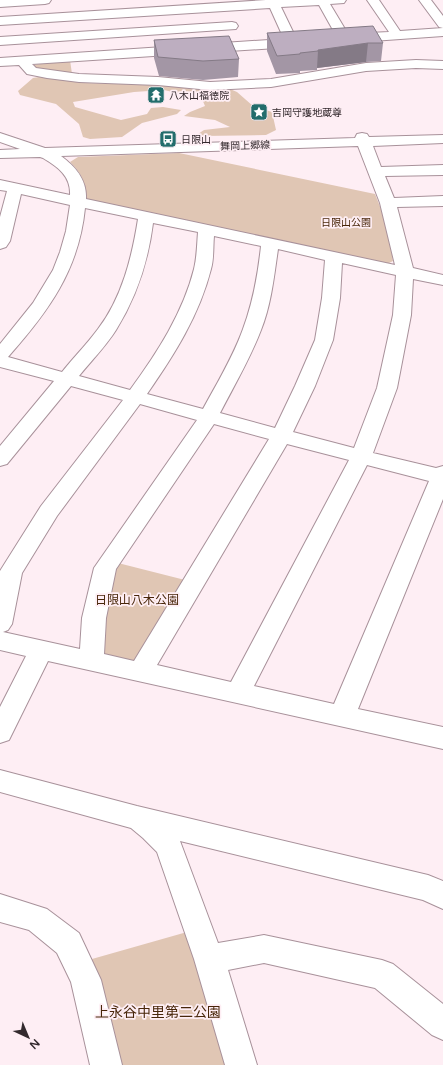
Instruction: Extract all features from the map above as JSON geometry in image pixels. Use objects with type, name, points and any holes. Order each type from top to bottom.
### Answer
[{"type":"street","points":[[0,3],[45,0]]},
{"type":"street","points":[[0,21],[95,15],[224,4],[340,0]]},
{"type":"street","points":[[373,0],[397,35]]},
{"type":"street","points":[[425,0],[443,24]]},
{"type":"street","points":[[93,1],[102,55]]},
{"type":"street","points":[[322,1],[344,39]]},
{"type":"street","points":[[273,2],[292,42]]},
{"type":"street","points":[[224,4],[239,46]]},
{"type":"street","points":[[0,41],[232,26]]},
{"type":"street","points":[[329,40],[443,32]]},
{"type":"street","points":[[0,62],[307,41]]},
{"type":"street","points":[[23,61],[32,71],[46,74],[220,87],[271,82],[366,67],[416,64],[443,65]]},
{"type":"street","name":"舞岡上郷線","points":[[0,154],[38,151],[363,139],[443,134]]},
{"type":"street","points":[[0,137],[38,151],[62,165],[73,176],[78,187],[76,229],[60,274],[28,325],[0,355]]},
{"type":"street","points":[[238,693],[361,457],[387,388],[402,315],[405,272],[388,203],[363,139]]},
{"type":"street","name":"舞岡上郷線","points":[[363,139],[443,139]]},
{"type":"street","name":"舞岡上郷線","points":[[0,149],[38,151]]},
{"type":"street","points":[[376,172],[443,170]]},
{"type":"street","points":[[0,244],[2,241],[7,187],[443,280]]},
{"type":"street","points":[[388,203],[443,201]]},
{"type":"street","points":[[0,459],[106,330],[127,294],[141,252],[146,216]]},
{"type":"street","points":[[0,624],[11,572],[48,511],[135,398],[167,351],[190,306],[202,268],[206,230]]},
{"type":"street","points":[[92,661],[94,618],[105,568],[209,416],[232,373],[252,330],[265,284],[270,243]]},
{"type":"street","points":[[140,672],[281,435],[305,386],[324,340],[331,298],[334,257]]},
{"type":"street","points":[[0,361],[66,380],[209,416],[361,457],[443,476],[342,716]]},
{"type":"street","points":[[0,641],[443,738]]},
{"type":"street","points":[[0,732],[41,650]]},
{"type":"street","points":[[0,781],[137,818],[428,888],[443,896]]},
{"type":"street","points":[[137,818],[153,830],[168,845],[209,959],[241,1065]]},
{"type":"street","points":[[0,908],[37,919],[68,943],[86,980],[106,1065]]},
{"type":"street","points":[[209,959],[264,949],[382,974],[443,1024]]},
{"type":"green space","points":[[70,60],[72,74],[37,69],[33,65]]},
{"type":"green space","points":[[39,77],[84,83],[162,85],[193,89],[230,89],[237,92],[253,106],[272,112],[276,130],[266,135],[202,136],[198,134],[204,130],[230,127],[215,120],[184,116],[205,106],[202,99],[164,90],[134,92],[73,102],[75,107],[121,120],[147,114],[151,108],[163,107],[181,110],[177,114],[142,123],[122,137],[90,139],[83,137],[79,124],[56,104],[20,95],[18,91],[33,78]]},
{"type":"green space","name":"日限山公園","points":[[179,153],[375,194],[387,224],[393,261],[387,264],[91,202],[85,197],[85,187],[82,178],[70,162],[78,157]]},
{"type":"green space","name":"日限山八木公園","points":[[118,563],[185,580],[134,665],[100,655],[101,617]]},
{"type":"green space","name":"上永谷中里第二公園","points":[[187,932],[229,1065],[117,1065],[92,959]]},
{"type":"building","points":[[373,26],[383,43],[368,43],[300,54],[277,56],[267,33]]},
{"type":"building","points":[[229,36],[239,59],[203,61],[158,57],[154,40]]},
{"type":"place","name":"八木山福徳院","points":[[156,95]]},
{"type":"place","name":"吉岡守護地蔵尊","points":[[259,112]]},
{"type":"place","name":"日限山","points":[[168,139]]}]
